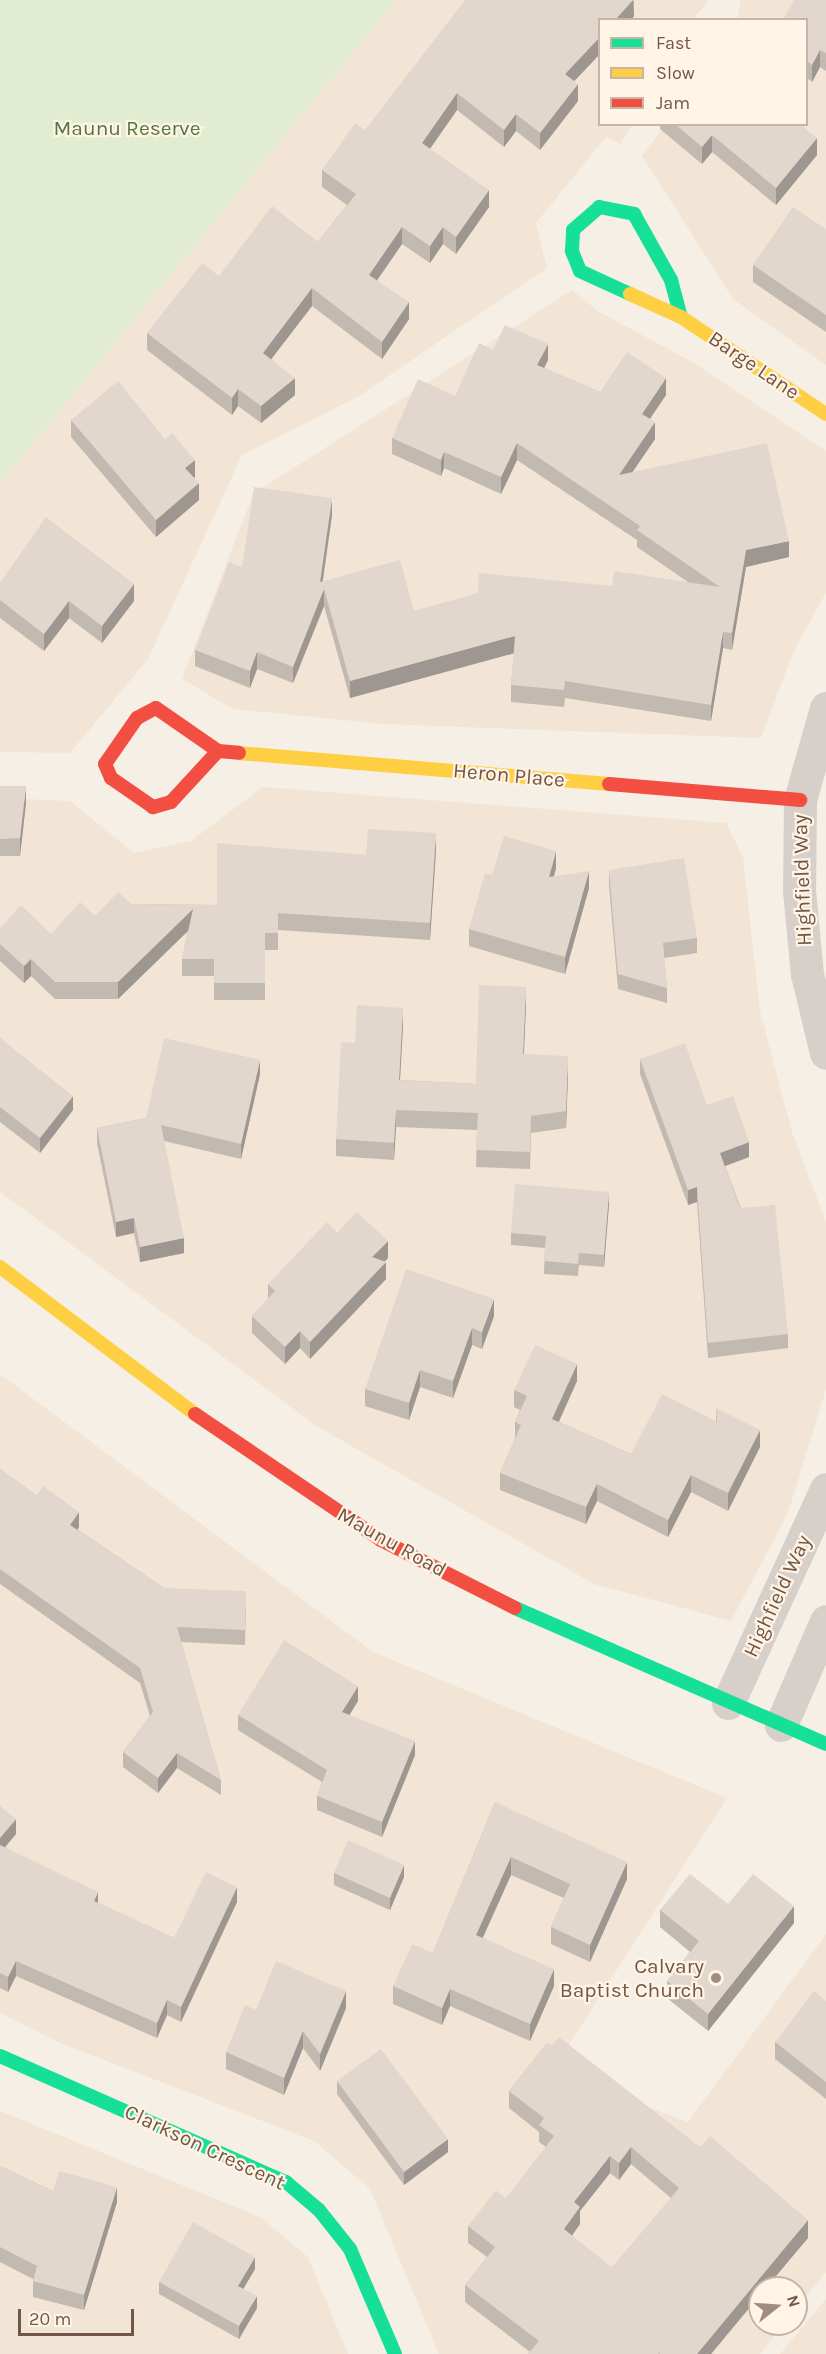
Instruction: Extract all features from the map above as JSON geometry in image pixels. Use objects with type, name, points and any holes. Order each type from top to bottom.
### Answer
[{"type":"street","name":"Barge Lane","points":[[681,317],[671,280],[634,214],[599,207],[584,216],[573,230],[572,251],[580,272],[681,317],[826,414]]},
{"type":"street","name":"Heron Place","points":[[218,751],[171,802],[153,807],[111,778],[105,764],[137,718],[156,708],[218,751],[800,800]]},
{"type":"street","name":"Highfield Way","points":[[825,1050],[805,953],[800,800],[826,708]]},
{"type":"street","name":"Maunu Road","points":[[0,1267],[255,1459],[381,1540],[575,1638],[826,1744]]},
{"type":"street","name":"Highfield Way","points":[[728,1703],[826,1489]]},
{"type":"street","points":[[781,1725],[826,1621]]},
{"type":"street","name":"Clarkson Crescent","points":[[0,2056],[286,2182],[319,2210],[350,2249],[395,2354]]},
{"type":"shaded area","points":[[396,0],[709,0],[694,18],[598,18],[598,126],[631,126],[620,144],[606,137],[536,223],[547,268],[359,396],[242,455],[148,659],[70,753],[0,752],[0,484]]},
{"type":"shaded area","points":[[741,0],[826,0],[826,365],[733,299],[642,156],[664,126],[808,126],[808,18],[737,18]]},
{"type":"shaded area","points":[[572,290],[599,312],[689,360],[826,451],[826,593],[795,648],[761,738],[383,724],[233,709],[182,679],[253,494]]},
{"type":"shaded area","points":[[263,787],[726,823],[743,857],[760,1011],[792,1132],[826,1222],[826,1389],[788,1513],[731,1621],[594,1584],[318,1427],[0,1192],[0,798],[70,801],[134,853],[191,841]]},
{"type":"shaded area","points":[[0,1374],[373,1652],[727,1798],[552,2071],[688,2122],[826,1934],[826,2272],[808,2294],[808,2276],[748,2276],[748,2336],[774,2336],[760,2354],[439,2354],[370,2189],[314,2141],[60,2043],[0,2013]]},
{"type":"shaded area","points":[[0,2111],[260,2217],[308,2257],[348,2354],[0,2354]]},
{"type":"shaded area","points":[[826,2299],[826,2354],[780,2354],[795,2336],[808,2336],[808,2321]]},
{"type":"green space","name":"Maunu Reserve","points":[[0,0],[396,0],[0,484]]},
{"type":"building","points":[[465,0],[633,0],[617,18],[598,18],[598,39],[565,74],[578,84],[540,133],[516,114],[504,130],[457,93],[422,143],[489,190],[456,237],[443,227],[430,246],[402,227],[369,275],[409,302],[382,342],[312,288],[263,353],[295,378],[261,406],[238,389],[232,398],[147,333],[202,263],[219,276],[272,206],[318,242],[356,194],[322,170],[355,123],[365,130]]},
{"type":"building","points":[[794,0],[826,0],[826,53],[820,50],[812,65],[808,62],[808,18],[784,18]]},
{"type":"building","points":[[677,126],[802,126],[817,138],[776,188],[712,135],[702,147]]},
{"type":"building","points":[[793,207],[826,229],[826,315],[753,265]]},
{"type":"building","points":[[505,325],[548,344],[537,365],[600,392],[627,352],[666,378],[642,414],[655,422],[619,475],[767,443],[789,541],[746,550],[732,633],[723,632],[711,705],[565,681],[564,690],[511,685],[515,636],[350,681],[324,589],[293,667],[257,652],[250,671],[195,650],[229,562],[242,567],[254,487],[332,498],[320,582],[400,560],[414,611],[478,593],[479,573],[612,586],[614,571],[720,587],[637,530],[640,526],[517,443],[501,477],[444,452],[441,460],[392,438],[418,379],[455,396],[479,343],[493,350]]},
{"type":"building","points":[[118,381],[165,439],[172,433],[195,460],[185,468],[199,483],[156,520],[71,420]]},
{"type":"building","points":[[46,517],[134,584],[102,626],[69,601],[44,634],[0,600],[0,583]]},
{"type":"building","points":[[0,786],[26,786],[20,838],[0,839]]},
{"type":"building","points":[[368,829],[436,833],[430,923],[278,913],[278,933],[265,933],[265,983],[214,983],[214,959],[182,959],[193,909],[118,982],[55,982],[31,959],[24,966],[0,944],[0,928],[21,905],[51,934],[80,902],[95,916],[118,892],[131,904],[217,905],[217,843],[366,855]]},
{"type":"building","points":[[504,836],[556,851],[549,877],[589,871],[565,957],[469,929],[485,873],[492,875]]},
{"type":"building","points":[[684,858],[697,938],[663,943],[667,988],[618,974],[609,870]]},
{"type":"building","points":[[479,985],[526,987],[523,1054],[568,1056],[566,1111],[531,1116],[530,1152],[476,1150],[478,1113],[396,1110],[394,1143],[336,1139],[341,1042],[355,1043],[357,1005],[403,1008],[399,1080],[476,1084]]},
{"type":"building","points":[[0,1038],[73,1096],[40,1138],[0,1107]]},
{"type":"building","points":[[164,1038],[260,1060],[241,1144],[161,1125],[184,1238],[140,1247],[134,1218],[116,1222],[97,1128],[146,1118]]},
{"type":"building","points":[[685,1043],[707,1105],[733,1096],[749,1142],[720,1153],[740,1208],[775,1205],[788,1334],[708,1343],[697,1187],[688,1190],[640,1059]]},
{"type":"building","points":[[515,1184],[609,1192],[604,1255],[579,1253],[578,1264],[544,1261],[546,1236],[511,1233]]},
{"type":"building","points":[[357,1212],[388,1241],[372,1257],[386,1262],[310,1342],[300,1331],[285,1347],[252,1316],[275,1291],[268,1284],[327,1222],[337,1233]]},
{"type":"building","points":[[406,1269],[494,1299],[482,1332],[472,1328],[453,1381],[420,1370],[409,1403],[365,1389]]},
{"type":"building","points":[[535,1345],[577,1364],[552,1419],[631,1454],[662,1394],[717,1422],[716,1408],[760,1430],[728,1493],[691,1475],[668,1520],[597,1484],[586,1507],[500,1473],[521,1425],[515,1422],[527,1396],[514,1390]]},
{"type":"building","points":[[0,1469],[37,1495],[43,1486],[79,1512],[70,1525],[164,1588],[246,1591],[245,1630],[177,1627],[221,1780],[177,1753],[158,1778],[123,1752],[153,1712],[140,1668],[0,1569]]},
{"type":"building","points":[[284,1640],[358,1686],[342,1712],[415,1741],[382,1822],[317,1796],[327,1770],[238,1715]]},
{"type":"building","points":[[495,1802],[627,1862],[590,1945],[551,1927],[570,1884],[511,1857],[476,1935],[554,1969],[530,2024],[450,1989],[442,2008],[393,1986],[412,1944],[433,1953]]},
{"type":"building","points":[[0,1806],[16,1819],[0,1838]]},
{"type":"building","points":[[348,1840],[404,1865],[390,1898],[334,1873]]},
{"type":"building","points":[[0,1845],[98,1892],[94,1901],[174,1938],[206,1872],[237,1887],[181,2007],[167,2000],[157,2023],[16,1961],[8,1977],[0,1973]]},
{"type":"building","name":"Calvary Baptist Church","points":[[690,1874],[728,1904],[753,1874],[794,1906],[708,2014],[667,1981],[699,1941],[660,1910]]},
{"type":"building","points":[[276,1961],[346,1991],[320,2054],[303,2031],[284,2078],[226,2052],[245,2005],[256,2010]]},
{"type":"building","points":[[814,1991],[826,2001],[826,2082],[775,2042]]},
{"type":"building","points":[[559,2037],[700,2147],[710,2136],[808,2220],[762,2276],[748,2276],[748,2292],[697,2354],[528,2354],[539,2341],[465,2285],[495,2247],[468,2226],[496,2190],[506,2199],[554,2136],[539,2125],[544,2118],[509,2091],[547,2043],[552,2045]],"holes":[[[631,2147],[679,2188],[612,2268],[564,2229],[580,2207],[574,2202],[610,2156],[619,2163]]]},
{"type":"building","points":[[381,2049],[448,2139],[404,2172],[337,2081]]},
{"type":"building","points":[[0,2166],[53,2191],[59,2171],[117,2187],[84,2295],[33,2281],[37,2266],[0,2247]]},
{"type":"building","points":[[193,2222],[255,2257],[238,2286],[257,2296],[239,2326],[159,2282]]},
{"type":"traffic: fast","points":[[630,294],[580,271],[572,251],[573,230],[599,207],[634,214],[671,280],[681,317]]},
{"type":"traffic: fast","points":[[515,1608],[826,1744]]},
{"type":"traffic: fast","points":[[0,2056],[286,2182],[319,2210],[350,2249],[395,2354]]},
{"type":"traffic: slow","points":[[630,294],[681,317],[826,414]]},
{"type":"traffic: slow","points":[[239,753],[609,784]]},
{"type":"traffic: slow","points":[[0,1267],[195,1414]]},
{"type":"traffic: jam","points":[[218,751],[171,802],[153,807],[111,778],[105,764],[137,718],[156,708],[218,751],[239,753]]},
{"type":"traffic: jam","points":[[609,784],[800,800]]},
{"type":"traffic: jam","points":[[195,1414],[381,1540],[515,1608]]},
{"type":"place","name":"Calvary Baptist Church","points":[[716,1978]]}]
